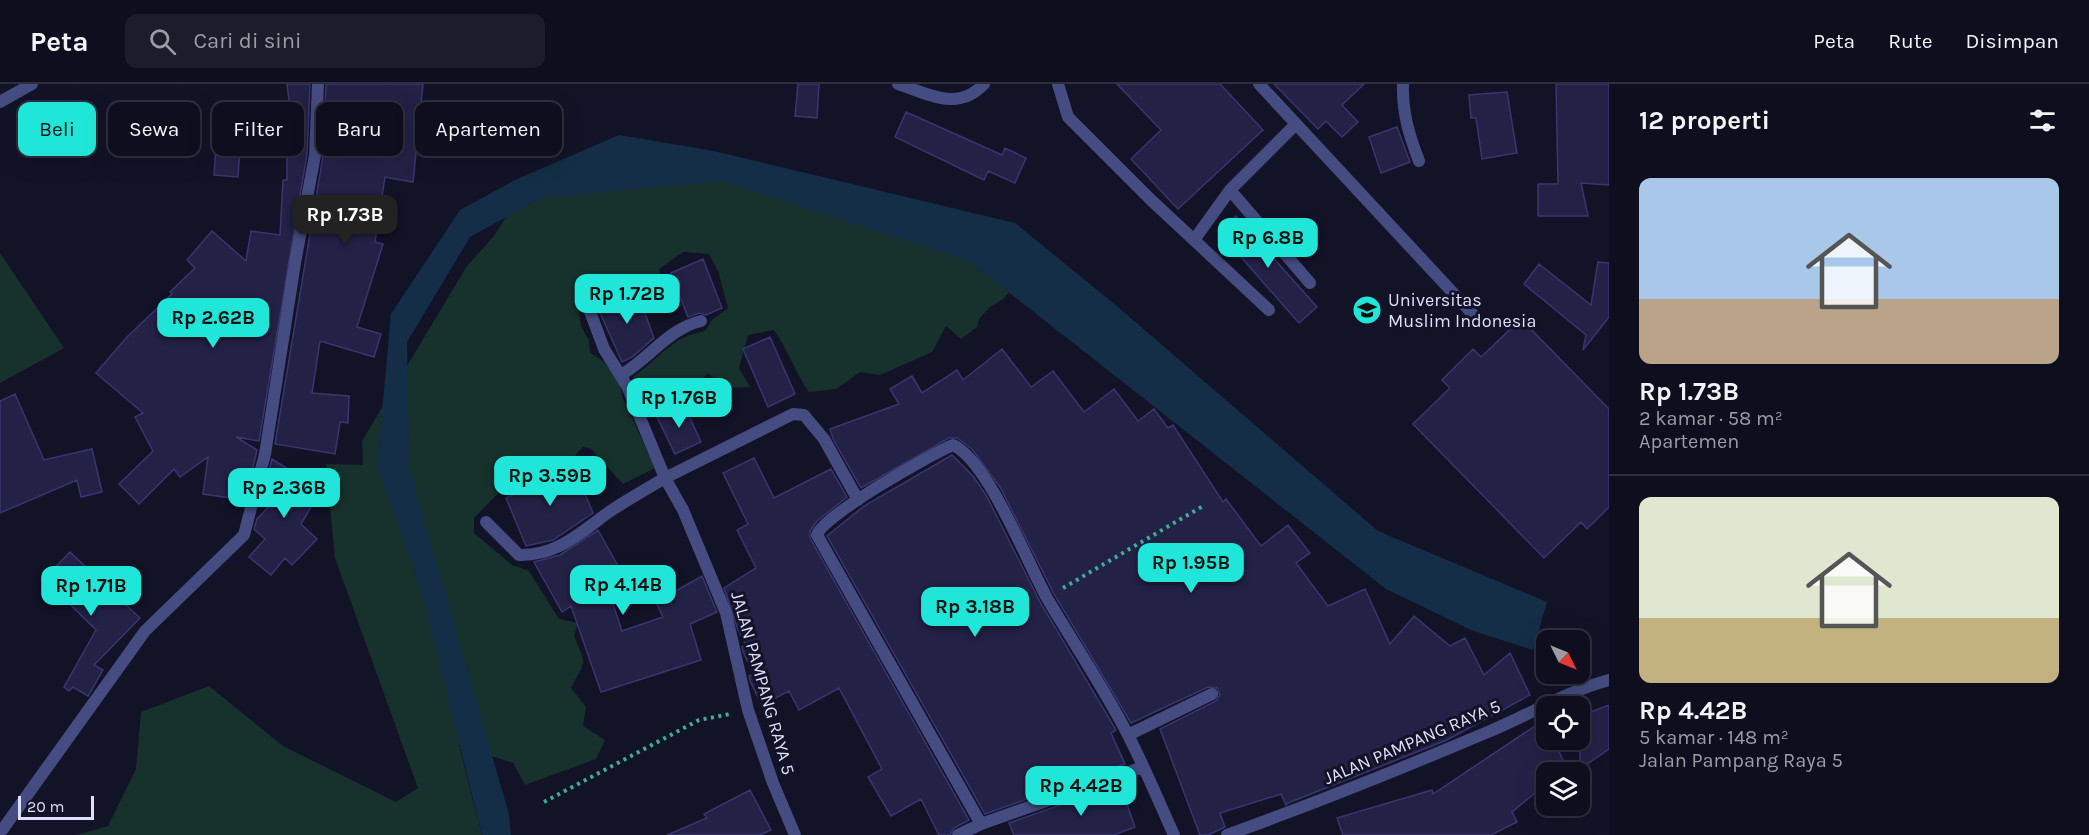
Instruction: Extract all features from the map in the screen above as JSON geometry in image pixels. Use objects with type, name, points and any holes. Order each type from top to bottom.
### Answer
[{"type":"street","points":[[0,102],[32,84]]},
{"type":"street","points":[[0,833],[145,632],[244,535],[265,454],[288,323],[295,262],[315,155],[318,84]]},
{"type":"street","points":[[898,84],[949,100],[965,99],[984,84]]},
{"type":"street","points":[[1058,84],[1068,117],[1269,310]]},
{"type":"street","points":[[1258,84],[1480,323]]},
{"type":"street","points":[[1403,84],[1402,106],[1419,161]]},
{"type":"street","points":[[1194,240],[1230,190],[1296,124]]},
{"type":"street","points":[[1230,190],[1310,283]]},
{"type":"street","name":"JALAN PAMPANG RAYA 5","points":[[588,306],[604,349],[621,375],[665,478],[683,510],[726,613],[748,710],[773,783],[795,835]]},
{"type":"street","points":[[621,375],[650,355],[680,327],[701,321]]},
{"type":"street","points":[[486,522],[519,555],[550,552],[583,533],[609,513],[665,478],[793,414],[804,415],[824,439],[858,500]]},
{"type":"street","points":[[981,824],[817,535],[821,527],[858,500],[934,452],[953,445],[963,449],[972,458],[1003,510],[1047,598],[1087,661],[1128,735],[1174,835]]},
{"type":"street","name":"JALAN PAMPANG RAYA 5","points":[[1227,835],[1486,733],[1548,702],[1609,680]]},
{"type":"street","points":[[1128,735],[1212,694]]},
{"type":"street","points":[[958,835],[981,824],[1143,767]]},
{"type":"path","points":[[1047,598],[1203,506]]},
{"type":"path","points":[[544,802],[699,720],[748,710]]},
{"type":"green space","points":[[692,168],[1032,268],[1003,299],[990,307],[979,319],[977,327],[961,339],[946,326],[932,352],[880,375],[860,372],[836,389],[809,392],[774,330],[748,335],[739,368],[750,387],[724,388],[708,373],[688,394],[663,401],[650,408],[633,377],[675,343],[705,331],[712,320],[728,308],[718,271],[709,254],[683,252],[659,269],[664,301],[643,307],[639,287],[601,299],[599,290],[587,287],[577,298],[581,327],[589,340],[590,352],[604,362],[619,380],[623,398],[655,468],[623,484],[591,449],[583,447],[576,454],[574,466],[547,474],[538,467],[509,482],[474,518],[474,533],[512,565],[529,571],[559,619],[578,623],[574,636],[583,663],[571,688],[586,707],[583,726],[605,740],[596,759],[525,785],[513,763],[459,745],[482,835],[76,835],[108,826],[136,769],[141,712],[209,686],[283,746],[396,802],[418,788],[335,558],[326,464],[363,465],[362,441],[467,266],[494,236],[521,192]]},
{"type":"green space","points":[[0,253],[64,348],[0,383]]},
{"type":"water","points":[[619,135],[714,151],[1015,223],[1118,307],[1378,531],[1547,602],[1539,630],[1536,630],[1533,650],[1471,630],[1386,589],[969,261],[723,181],[541,198],[470,237],[407,342],[409,468],[509,814],[511,835],[482,835],[423,597],[377,465],[391,314],[460,210],[515,180]]},
{"type":"building","points":[[287,84],[310,84],[307,154],[259,441],[236,437],[257,450],[245,500],[203,494],[208,457],[180,477],[174,469],[139,504],[119,484],[153,451],[135,417],[143,413],[96,373],[127,337],[172,294],[170,292],[195,268],[187,260],[212,231],[246,261],[251,231],[280,235],[283,180],[287,180],[287,156],[304,156],[304,102],[289,102]]},
{"type":"building","points":[[326,84],[423,84],[421,102],[415,102],[416,156],[413,182],[385,177],[375,242],[383,244],[357,327],[381,334],[374,357],[320,341],[312,393],[349,396],[348,423],[340,422],[335,454],[275,444],[323,156],[403,156],[403,102],[325,102]]},
{"type":"building","points":[[798,84],[819,84],[817,118],[795,116]]},
{"type":"building","points":[[1117,84],[1220,84],[1263,130],[1178,209],[1131,159],[1161,130]]},
{"type":"building","points":[[1274,84],[1364,84],[1342,105],[1358,122],[1342,137],[1326,121],[1318,129]]},
{"type":"building","points":[[1556,84],[1609,84],[1609,185],[1581,183],[1588,216],[1538,216],[1538,184],[1558,184]]},
{"type":"building","points":[[1507,92],[1517,153],[1482,159],[1476,118],[1471,118],[1469,95]]},
{"type":"building","points":[[906,112],[1002,155],[1005,148],[1026,158],[1015,183],[988,171],[984,180],[895,137]]},
{"type":"building","points":[[1397,127],[1410,162],[1381,173],[1369,137]]},
{"type":"building","points":[[215,156],[239,156],[238,177],[214,175]]},
{"type":"building","points":[[1236,216],[1317,307],[1299,323],[1218,231]]},
{"type":"building","points":[[703,259],[722,308],[706,315],[699,313],[688,317],[671,273]]},
{"type":"building","points":[[1598,262],[1609,263],[1609,317],[1583,350],[1586,335],[1524,284],[1539,264],[1591,305]]},
{"type":"building","points":[[637,291],[654,338],[632,357],[622,362],[597,306]]},
{"type":"building","points":[[1521,319],[1609,409],[1609,507],[1587,529],[1581,522],[1544,558],[1413,424],[1450,388],[1442,380],[1473,349],[1481,357]]},
{"type":"building","points":[[770,337],[795,394],[768,407],[743,349]]},
{"type":"building","points":[[1002,349],[1031,387],[1053,371],[1084,412],[1114,389],[1138,421],[1154,409],[1168,428],[1173,425],[1223,502],[1226,499],[1261,546],[1288,525],[1310,553],[1296,563],[1328,606],[1365,589],[1390,644],[1414,616],[1450,646],[1465,638],[1484,675],[1510,653],[1530,695],[1447,740],[1286,805],[1281,794],[1220,813],[1225,827],[1208,835],[1200,835],[1160,729],[1216,701],[1220,695],[1217,688],[1208,687],[1131,723],[1054,594],[1000,487],[972,449],[957,438],[949,438],[861,488],[833,439],[830,429],[899,404],[890,389],[912,376],[922,393],[957,370],[963,380]]},
{"type":"building","points":[[15,394],[44,460],[92,449],[102,492],[81,497],[77,480],[0,513],[0,401]]},
{"type":"building","points":[[684,405],[701,442],[675,454],[657,417]]},
{"type":"building","points":[[952,455],[973,476],[986,495],[1040,602],[1116,730],[1111,733],[1125,764],[985,814],[827,536],[864,506]]},
{"type":"building","points":[[754,458],[774,498],[831,469],[847,497],[817,521],[810,531],[810,538],[969,820],[954,828],[950,835],[939,835],[921,799],[891,816],[868,777],[882,769],[839,688],[799,710],[789,691],[762,705],[750,681],[749,676],[754,674],[743,652],[742,647],[746,645],[738,630],[724,588],[756,568],[737,530],[748,524],[723,473]]},
{"type":"building","points":[[272,459],[321,490],[301,524],[317,539],[292,565],[285,558],[271,575],[249,557],[265,539],[254,529],[257,519],[271,504],[261,502]]},
{"type":"building","points":[[573,466],[593,513],[553,540],[526,546],[506,498]]},
{"type":"building","points":[[598,530],[628,584],[610,595],[622,631],[663,617],[656,602],[702,576],[717,612],[690,624],[701,660],[601,692],[571,606],[562,612],[534,562],[560,555]]},
{"type":"building","points":[[70,552],[140,618],[94,665],[103,670],[88,696],[73,687],[69,691],[64,687],[96,630],[44,579]]},
{"type":"building","points":[[1609,705],[1609,749],[1590,762],[1580,762],[1580,750],[1590,750],[1590,712]]},
{"type":"building","points":[[1536,725],[1536,750],[1558,750],[1564,762],[1536,762],[1536,792],[1512,812],[1517,822],[1491,835],[1343,835],[1337,818],[1432,790],[1433,794]]},
{"type":"building","points":[[1120,784],[1135,827],[1114,835],[1014,835],[1009,823]]},
{"type":"building","points":[[750,790],[771,830],[760,835],[667,835],[707,818],[704,814]]},
{"type":"place","name":"Universitas Muslim Indonesia","points":[[1367,310]]}]
